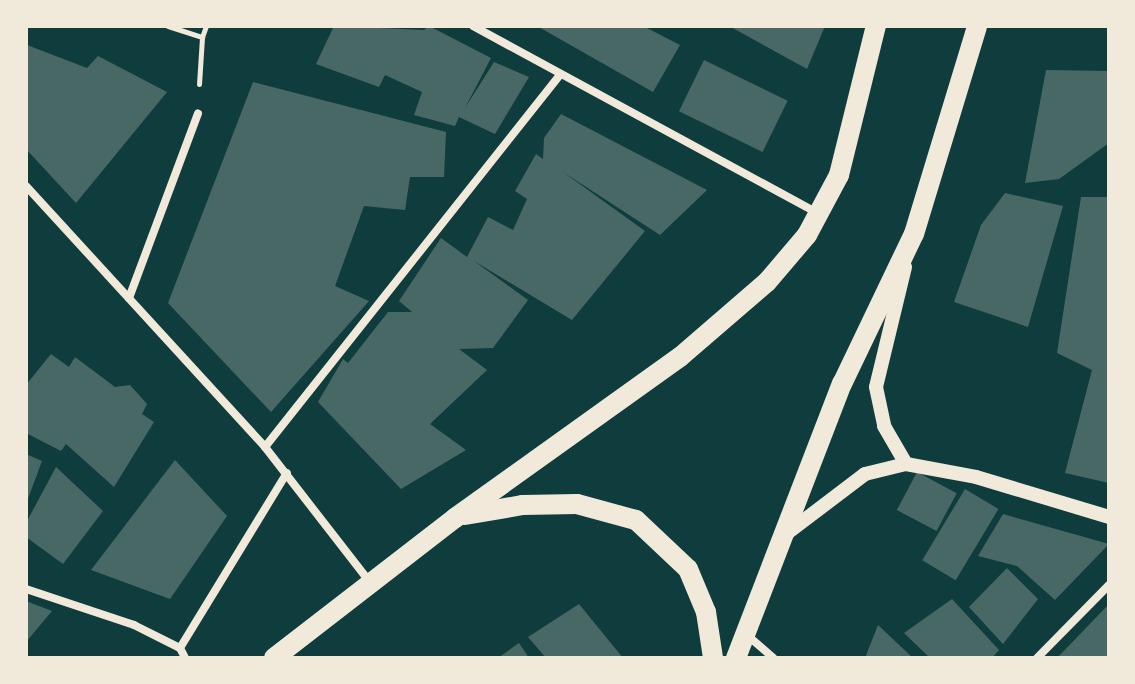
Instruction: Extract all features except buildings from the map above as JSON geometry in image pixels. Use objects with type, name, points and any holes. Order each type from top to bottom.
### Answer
[{"type":"main road","points":[[274,658],[455,518],[719,326],[791,257],[820,214],[839,175],[876,26]]},
{"type":"main road","points":[[736,658],[862,336],[914,234],[977,26]]},
{"type":"main road","points":[[455,518],[523,505],[577,504],[636,520],[688,569],[706,612],[713,658]]},
{"type":"street","points":[[473,26],[820,214]]},
{"type":"street","points":[[265,447],[560,75]]},
{"type":"street","points":[[129,298],[198,113]]},
{"type":"street","points":[[26,186],[265,447],[372,585]]},
{"type":"street","points":[[906,464],[884,426],[876,387],[914,234]]},
{"type":"street","points":[[781,538],[865,474],[906,464],[976,477],[1109,517]]},
{"type":"street","points":[[180,648],[287,473]]},
{"type":"street","points":[[1037,658],[1109,585]]},
{"type":"street","points":[[26,589],[134,625],[180,648],[185,658]]},
{"type":"street","points":[[746,634],[773,658]]},
{"type":"path","points":[[168,26],[202,37]]},
{"type":"path","points":[[198,113],[202,37],[206,26]]}]
